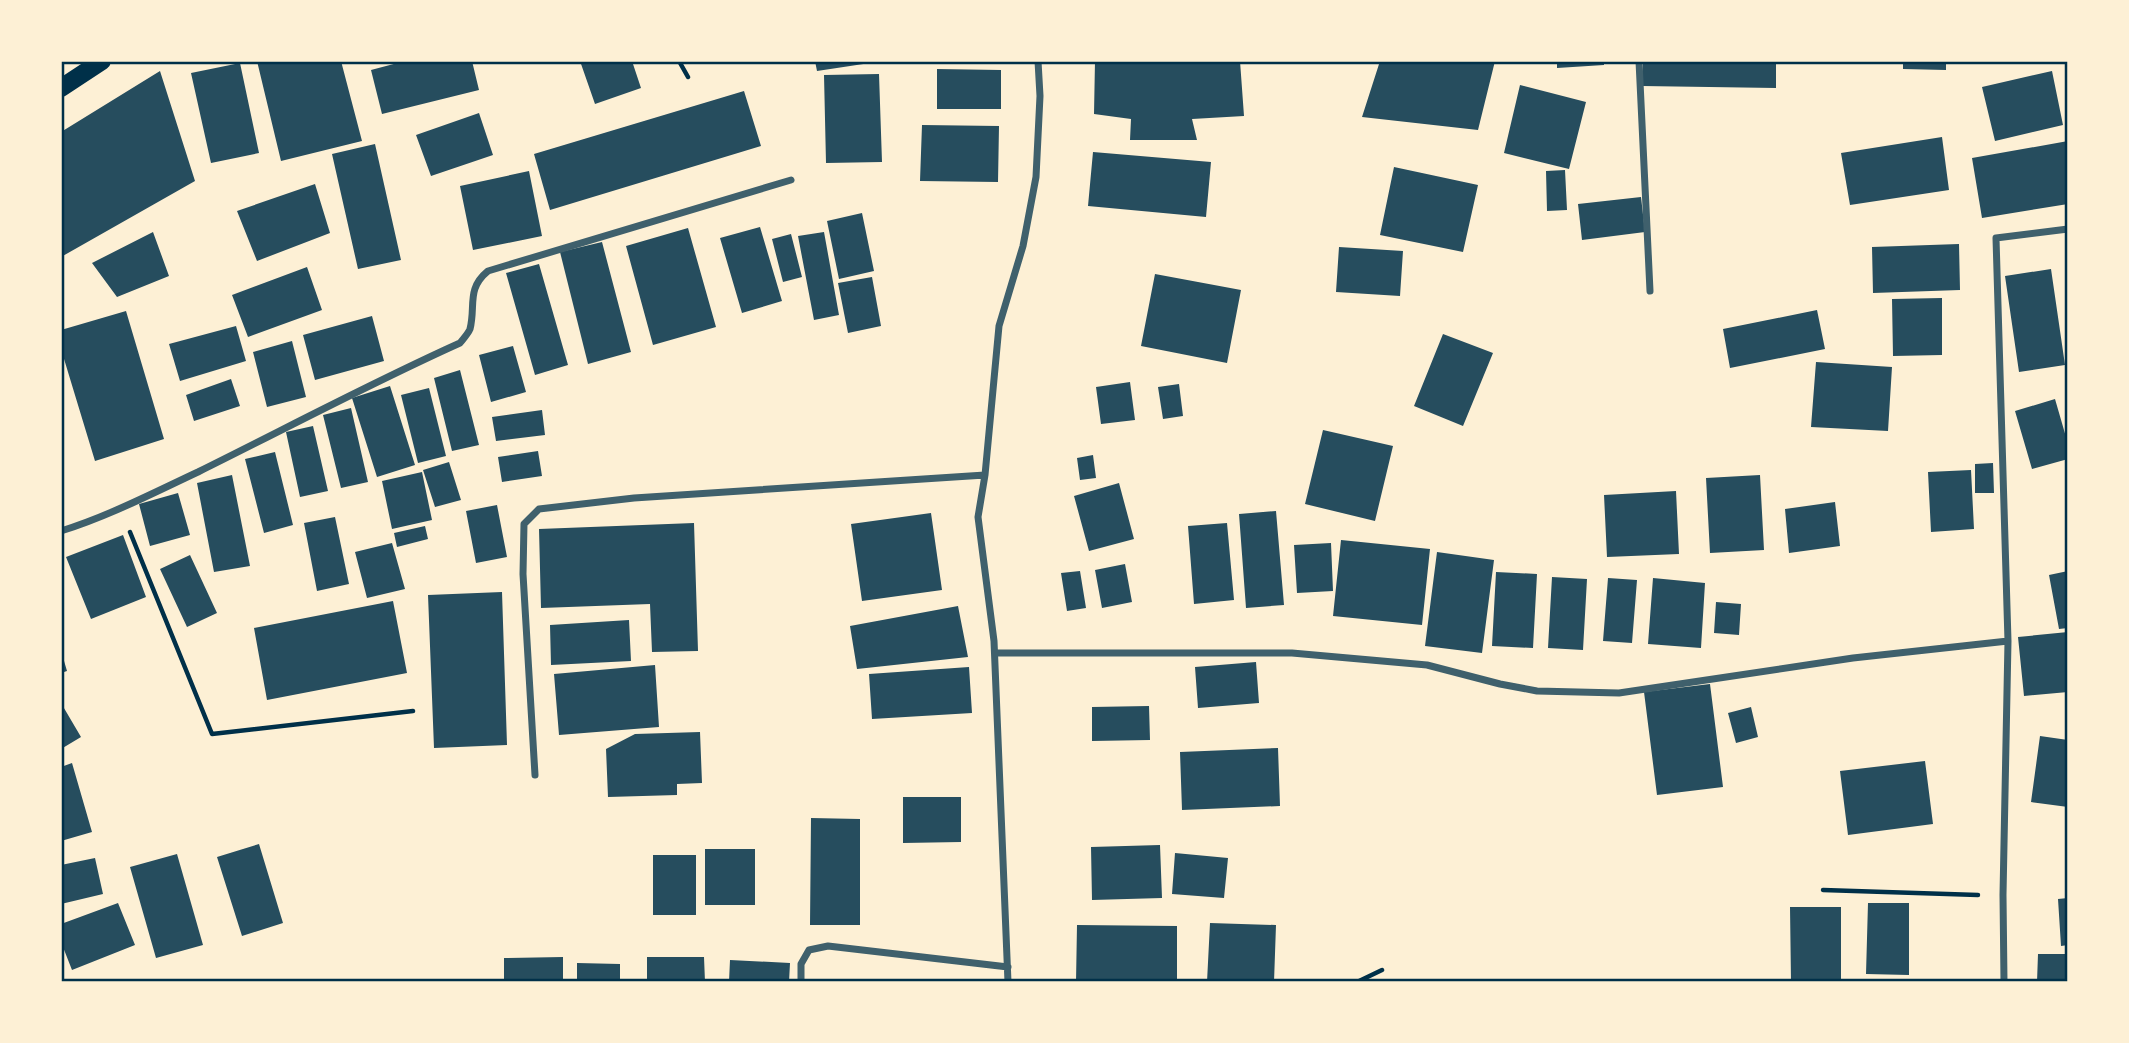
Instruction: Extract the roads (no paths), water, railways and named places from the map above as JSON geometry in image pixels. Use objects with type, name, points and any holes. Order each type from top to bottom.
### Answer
[{"type":"main road","points":[[61,88],[102,61]]},
{"type":"street","points":[[1008,982],[995,653],[978,517],[985,475],[999,326],[1023,246],[1036,177],[1041,96],[1038,61]]},
{"type":"street","points":[[1639,61],[1650,291]]},
{"type":"street","points":[[61,531],[121,509],[274,435],[368,385],[460,343],[469,330],[474,290],[479,279],[488,271],[791,180]]},
{"type":"street","points":[[2004,982],[2008,641],[1996,237],[2068,229]]},
{"type":"street","points":[[535,775],[523,574],[524,524],[539,509],[634,498],[985,475]]},
{"type":"street","points":[[995,653],[1292,653],[1427,665],[1537,691],[1619,692],[1853,658],[2008,641]]},
{"type":"street","points":[[801,982],[801,964],[810,950],[828,946],[1008,967]]}]
